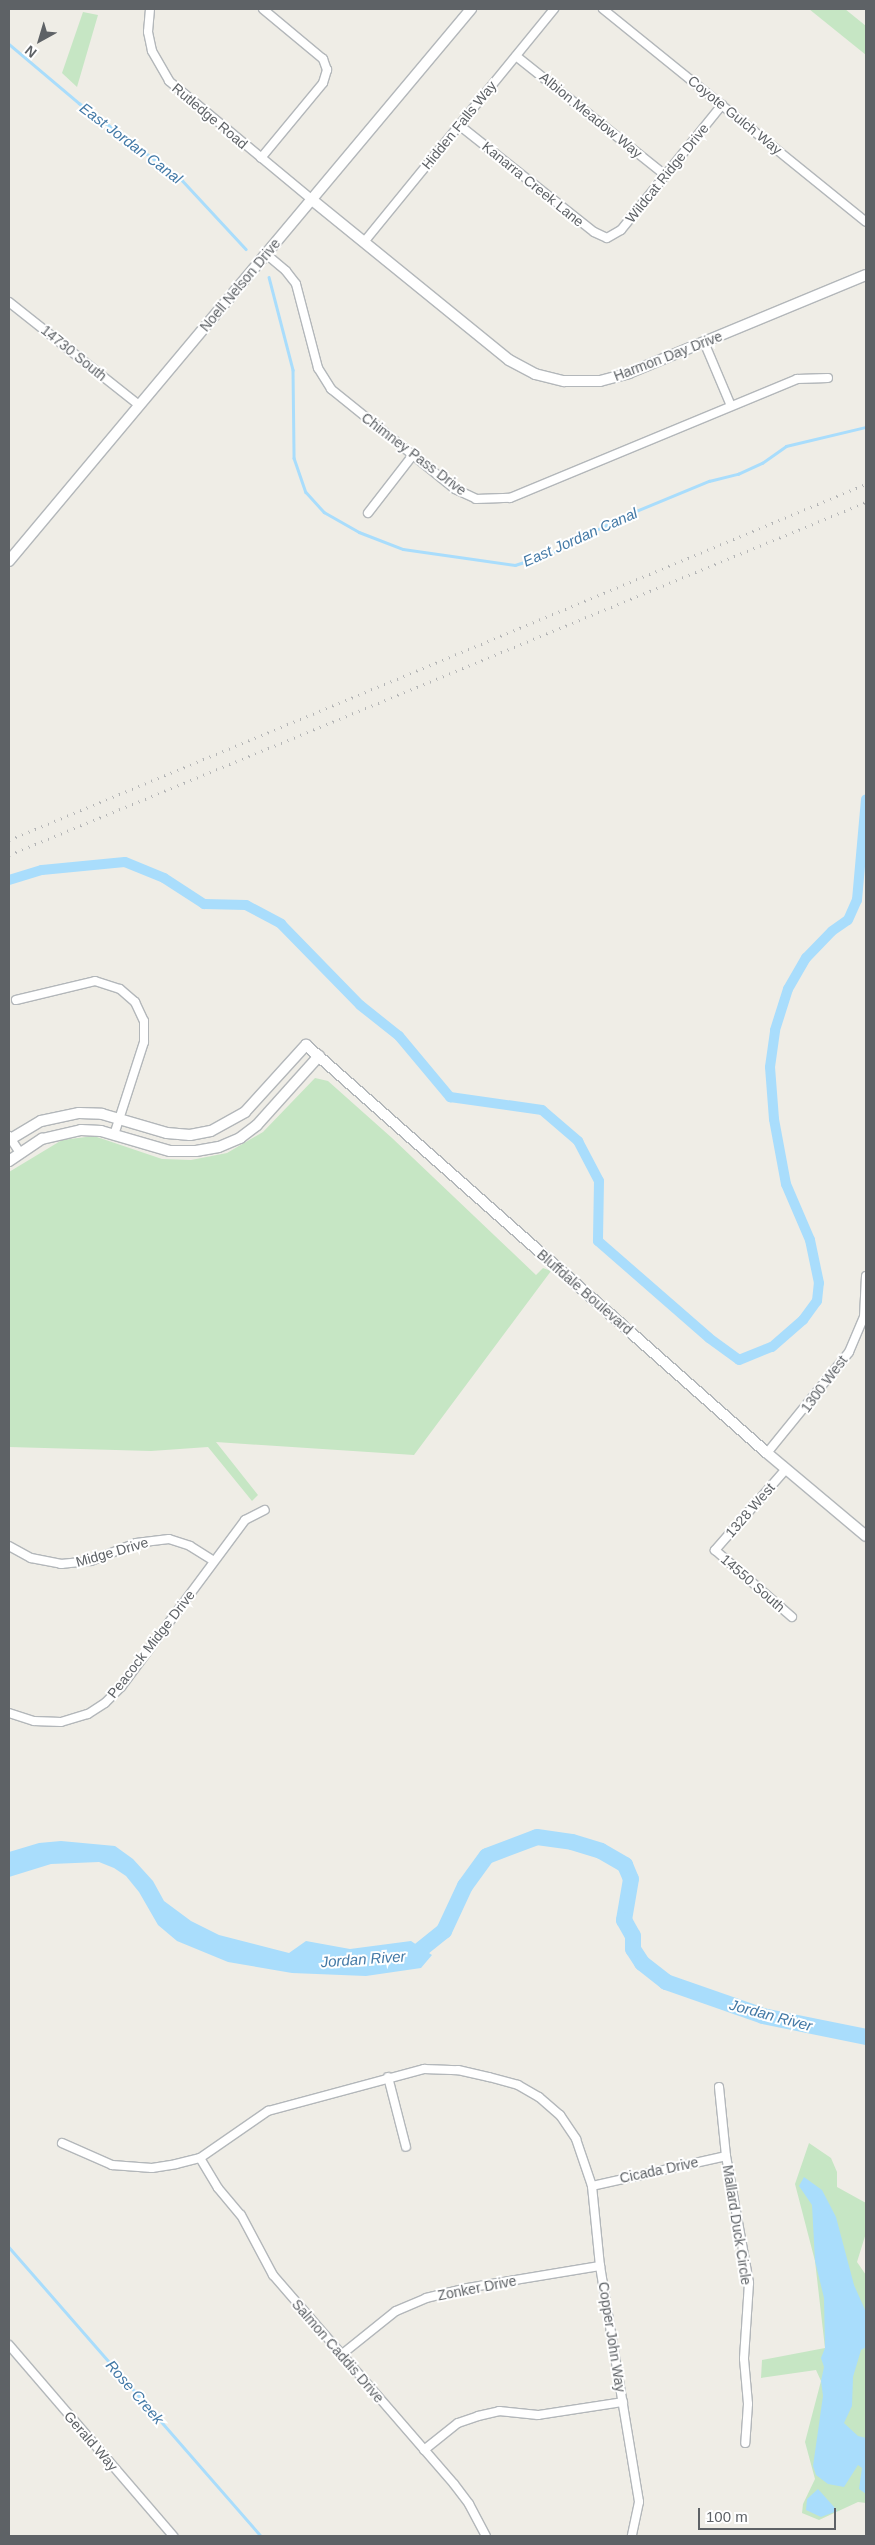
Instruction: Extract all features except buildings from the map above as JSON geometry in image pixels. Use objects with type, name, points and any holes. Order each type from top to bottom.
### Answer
[{"type":"street","name":"Rutledge Road","points":[[150,9],[150,41],[163,74],[175,88],[311,199]]},
{"type":"street","points":[[261,158],[325,80],[328,70],[324,59],[263,9]]},
{"type":"street","name":"Noell Nelson Drive","points":[[9,561],[471,9]]},
{"type":"street","name":"Hidden Falls Way","points":[[364,242],[554,9]]},
{"type":"street","name":"Coyote Gulch Way","points":[[603,9],[866,222]]},
{"type":"street","name":"Albion Meadow Way","points":[[516,56],[665,175]]},
{"type":"street","name":"Wildcat Ridge Drive","points":[[610,238],[621,230],[722,105]]},
{"type":"street","name":"Kanarra Creek Lane","points":[[459,125],[594,232],[610,238]]},
{"type":"street","name":"Harmon Day Drive","points":[[311,199],[510,360],[544,377],[575,383],[600,381],[629,373],[866,275]]},
{"type":"street","name":"Chimney Pass Drive","points":[[266,254],[296,284],[318,368],[326,383],[462,493],[483,500],[501,500],[797,379],[828,378]]},
{"type":"street","name":"14730 South","points":[[9,302],[139,405]]},
{"type":"street","points":[[704,342],[731,406]]},
{"type":"street","points":[[368,513],[413,455]]},
{"type":"street","points":[[16,1000],[95,981],[120,989],[135,1002],[144,1021],[144,1042],[114,1135]]},
{"type":"street","name":"Bluffdale Boulevard","points":[[119,1119],[178,1135],[201,1133],[221,1127],[253,1106],[306,1045],[767,1453],[866,1536]]},
{"type":"street","points":[[9,1161],[20,1153],[60,1132],[91,1130],[156,1148],[184,1152],[230,1143],[266,1117],[319,1056]]},
{"type":"street","points":[[20,1153],[9,1138],[41,1121],[66,1114],[91,1113],[119,1119]]},
{"type":"street","name":"1300 West","points":[[767,1453],[849,1352],[864,1317],[866,1276]]},
{"type":"street","name":"1328 West","points":[[715,1550],[786,1469]]},
{"type":"street","name":"Peacock Midge Drive","points":[[9,1713],[34,1722],[61,1722],[88,1714],[105,1703],[121,1687],[245,1520],[265,1510]]},
{"type":"street","name":"Midge Drive","points":[[9,1546],[36,1559],[61,1564],[91,1561],[136,1543],[168,1539],[190,1546],[214,1561]]},
{"type":"street","name":"14550 South","points":[[715,1550],[792,1617]]},
{"type":"street","name":"Copper John Way","points":[[200,2158],[268,2111],[388,2077],[424,2069],[458,2070],[518,2085],[560,2115],[576,2139],[592,2186],[600,2266],[639,2502],[632,2536]]},
{"type":"street","points":[[388,2077],[406,2147]]},
{"type":"street","name":"Mallard Duck Circle","points":[[719,2088],[726,2156],[749,2283],[744,2359],[748,2404],[745,2443]]},
{"type":"street","points":[[62,2143],[112,2165],[152,2168],[200,2158]]},
{"type":"street","name":"Cicada Drive","points":[[592,2186],[726,2156]]},
{"type":"street","name":"Salmon Caddis Drive","points":[[200,2158],[218,2188],[241,2215],[273,2275],[469,2504],[486,2536]]},
{"type":"street","name":"Zonker Drive","points":[[341,2355],[396,2311],[426,2298],[467,2288],[600,2266]]},
{"type":"street","name":"Gerald Way","points":[[9,2345],[173,2536]]},
{"type":"street","points":[[424,2450],[458,2423],[478,2416],[499,2411],[538,2415],[623,2402]]},
{"type":"green space","points":[[809,9],[845,9],[866,26],[866,55]]},
{"type":"green space","points":[[83,12],[98,15],[77,87],[62,73]]},
{"type":"green space","points":[[315,1078],[328,1081],[392,1138],[536,1275],[543,1268],[551,1271],[414,1455],[216,1442],[258,1495],[252,1501],[208,1447],[151,1451],[9,1447],[9,1172],[62,1140],[94,1136],[162,1159],[191,1160],[227,1153],[263,1132]]},
{"type":"green space","points":[[809,2143],[831,2158],[837,2172],[837,2187],[866,2203],[866,2233],[857,2262],[866,2275],[866,2503],[858,2502],[819,2520],[802,2513],[803,2504],[815,2479],[805,2442],[821,2381],[816,2370],[761,2378],[762,2360],[825,2348],[815,2261],[795,2184]]},
{"type":"water","points":[[61,1841],[115,1846],[133,1859],[153,1881],[164,1901],[191,1921],[219,1935],[289,1953],[306,1941],[350,1949],[411,1941],[432,1955],[421,1968],[366,1976],[292,1973],[228,1962],[177,1941],[158,1925],[139,1892],[126,1876],[114,1868],[99,1862],[51,1864],[9,1877],[9,1852],[39,1843]]},
{"type":"water","points":[[804,2177],[822,2190],[836,2217],[854,2285],[866,2312],[866,2347],[861,2350],[853,2377],[852,2406],[844,2423],[858,2436],[866,2438],[866,2494],[859,2489],[862,2468],[858,2465],[844,2487],[828,2484],[816,2475],[813,2466],[823,2396],[821,2381],[824,2367],[821,2358],[825,2348],[824,2298],[815,2261],[812,2205],[799,2186]]},
{"type":"water","points":[[818,2489],[837,2511],[821,2517],[806,2510],[807,2499]]},
{"type":"waterway","name":"East Jordan Canal","points":[[9,44],[79,103],[182,180],[246,249]]},
{"type":"waterway","name":"East Jordan Canal","points":[[269,277],[293,370],[294,458],[306,492],[324,512],[359,532],[403,549],[515,565],[549,554],[624,516],[709,481],[738,474],[762,463],[786,446],[866,427]]},
{"type":"waterway","points":[[9,880],[42,870],[125,862],[164,878],[204,904],[246,905],[281,924],[360,1005],[399,1036],[450,1097],[542,1110],[578,1141],[599,1181],[598,1241],[709,1338],[739,1360],[772,1347],[803,1320],[817,1301],[819,1283],[810,1240],[786,1184],[774,1119],[770,1067],[775,1030],[788,989],[806,958],[832,931],[848,920],[857,900],[866,799]]},
{"type":"waterway","name":"Jordan River","points":[[403,1959],[409,1959],[444,1931],[465,1886],[487,1856],[537,1837],[572,1842],[601,1851],[625,1865],[631,1879],[624,1920],[633,1936],[633,1949],[642,1963],[666,1982],[763,2016],[866,2037]]},
{"type":"waterway","name":"Rose Creek","points":[[9,2247],[261,2536]]},
{"type":"railway","points":[[9,840],[866,484]]},
{"type":"railway","points":[[9,855],[866,502]]}]
